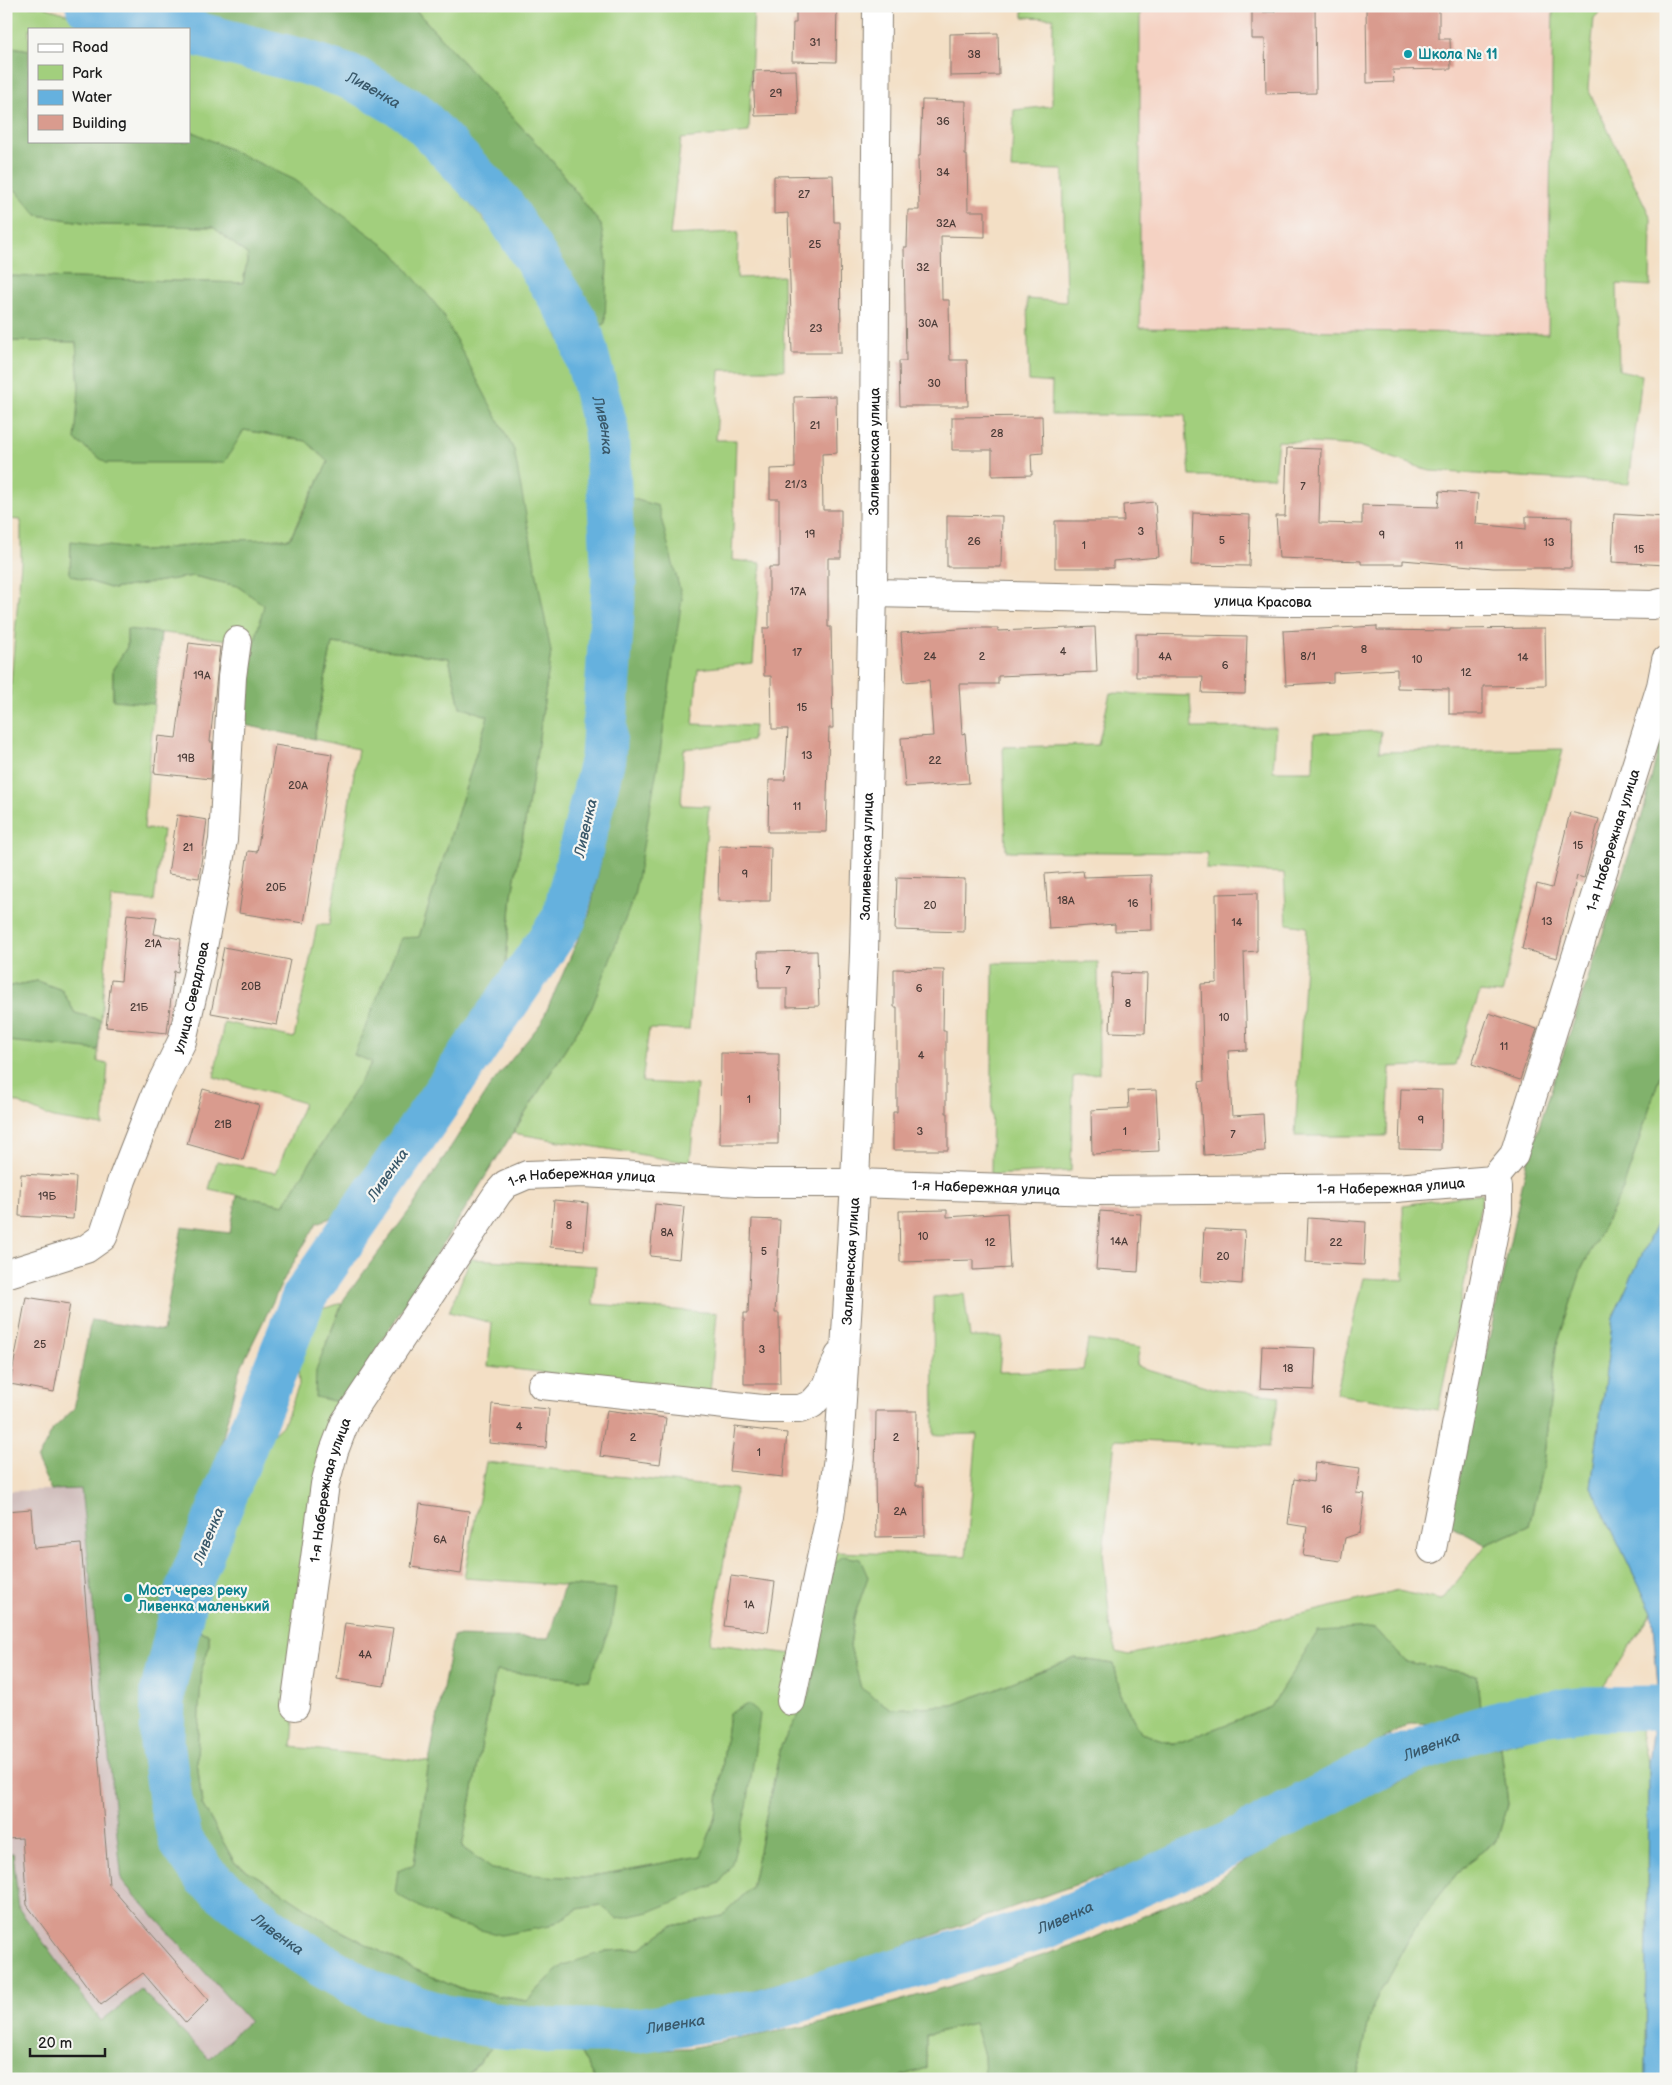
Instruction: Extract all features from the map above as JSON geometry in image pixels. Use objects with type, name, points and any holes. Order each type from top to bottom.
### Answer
[{"type":"street","name":"Заливенская улица","points":[[791,1700],[830,1516],[839,1450],[855,1183],[873,593],[877,6]]},
{"type":"street","name":"улица Красова","points":[[873,593],[1288,602],[1512,602],[1661,611]]},
{"type":"street","name":"улица Свердлова","points":[[6,1274],[86,1249],[103,1237],[122,1180],[155,1096],[182,1041],[202,958],[223,840],[232,677],[237,641]]},
{"type":"street","name":"1-я Набережная улица","points":[[295,1706],[326,1484],[334,1451],[345,1422],[498,1193],[506,1184],[527,1175],[584,1173],[756,1183],[855,1183],[1107,1191],[1396,1188],[1493,1180],[1514,1155],[1661,686],[1666,660]]},
{"type":"street","points":[[1432,1549],[1498,1211],[1498,1187],[1493,1180]]},
{"type":"street","points":[[542,1385],[762,1409],[800,1409],[812,1404],[827,1386],[847,1338]]},
{"type":"shaded area","points":[[1140,6],[1553,6],[1548,334],[1140,329]]},
{"type":"shaded area","points":[[81,1489],[122,1881],[249,2021],[209,2059],[141,1990],[101,2022],[19,1909],[13,1853],[6,1854],[6,1491]]},
{"type":"green space","points":[[6,6],[41,6],[112,28],[28,28],[28,50],[6,46]]},
{"type":"green space","points":[[156,6],[412,6],[553,162],[601,225],[607,262],[605,323],[594,330],[542,230],[421,103],[348,60],[242,33]]},
{"type":"green space","points":[[412,6],[754,6],[749,132],[681,139],[670,235],[738,232],[737,278],[783,276],[784,370],[720,370],[716,440],[736,440],[732,560],[761,563],[753,663],[698,669],[693,724],[754,726],[752,741],[684,749],[681,805],[709,806],[689,1030],[649,1029],[642,1082],[697,1085],[690,1163],[513,1133],[592,1007],[658,506],[623,496],[618,418],[594,330],[605,323],[601,225],[553,162]]},
{"type":"green space","points":[[1023,6],[1140,6],[1140,328],[1548,334],[1553,6],[1606,6],[1594,18],[1588,89],[1651,218],[1650,286],[1617,284],[1619,370],[1642,375],[1629,484],[1430,471],[1359,446],[1278,441],[1274,477],[1190,476],[1185,415],[1051,415],[1052,383],[1029,381],[1027,299],[1066,302],[1063,170],[1011,169],[1014,110],[1052,106],[1053,18],[1023,17]]},
{"type":"green space","points":[[6,46],[28,50],[28,142],[190,142],[190,130],[295,180],[393,252],[441,311],[514,450],[551,652],[534,772],[512,895],[503,993],[411,1127],[350,1211],[317,1223],[284,1279],[239,1371],[216,1466],[163,1619],[152,1676],[146,1731],[154,1803],[175,1869],[251,1940],[365,2007],[437,2035],[493,2046],[468,2075],[469,2079],[6,2079],[6,1854],[13,1853],[19,1909],[101,2021],[141,1990],[209,2059],[249,2021],[122,1881],[81,1489],[51,1490],[37,1460],[53,1429],[74,1409],[91,1320],[163,1331],[182,1227],[230,1233],[237,1195],[284,1205],[372,1062],[354,1055],[401,938],[419,937],[488,716],[460,707],[449,658],[332,643],[314,739],[244,725],[254,645],[264,605],[237,586],[193,576],[113,589],[70,575],[71,541],[147,551],[224,540],[290,539],[328,462],[306,441],[244,430],[224,463],[106,463],[75,440],[79,387],[76,342],[6,341],[6,276],[243,283],[248,255],[213,227],[101,225],[37,215],[6,179],[6,136],[9,129],[6,126]]},
{"type":"green space","points":[[190,46],[247,61],[349,92],[411,138],[529,270],[581,389],[594,543],[593,687],[570,833],[546,918],[503,993],[512,895],[534,772],[551,652],[196,133],[190,130]]},
{"type":"green space","points":[[6,179],[38,215],[101,225],[213,227],[248,255],[243,283],[6,276]]},
{"type":"green space","points":[[6,341],[76,342],[79,387],[244,430],[306,441],[329,461],[290,539],[224,540],[147,551],[71,542],[70,575],[113,589],[193,576],[237,586],[265,605],[254,645],[237,641],[127,629],[127,647],[113,669],[113,699],[154,704],[144,829],[163,830],[154,901],[111,898],[101,1020],[75,1013],[62,990],[37,981],[6,987],[6,743],[21,562],[21,520],[6,519]]},
{"type":"green space","points":[[623,496],[658,506],[682,598],[660,753],[634,896],[592,1007],[343,1403],[315,1397],[316,1370],[344,1299],[415,1203],[489,1087],[541,1023],[589,915],[616,790],[625,667],[628,584]]},
{"type":"green space","points":[[127,629],[161,633],[154,704],[113,700],[113,669],[127,647]]},
{"type":"green space","points":[[332,643],[449,658],[460,707],[488,716],[419,937],[354,1055],[373,1061],[284,1205],[209,1189],[217,1161],[276,1173],[304,1103],[214,1077],[224,1022],[294,1038],[317,925],[329,925],[358,749],[314,739]]},
{"type":"green space","points":[[1110,693],[1190,696],[1192,728],[1276,727],[1273,771],[1313,771],[1314,733],[1381,731],[1379,752],[1563,749],[1502,994],[1480,992],[1455,1065],[1390,1067],[1387,1136],[1295,1136],[1307,927],[1287,924],[1284,873],[1206,869],[1207,853],[1006,851],[1003,747],[1098,745]]},
{"type":"green space","points":[[1666,716],[1666,1057],[1623,1189],[1582,1268],[1556,1348],[1543,1465],[1529,1526],[1486,1545],[1449,1525],[1527,1163],[1644,809]]},
{"type":"green space","points":[[1098,962],[1099,1073],[1073,1077],[1071,1171],[991,1175],[993,963]]},
{"type":"green space","points":[[37,981],[62,990],[75,1013],[101,1020],[98,1050],[6,1041],[6,987]]},
{"type":"green space","points":[[9,1040],[98,1050],[98,1062],[108,1064],[103,1126],[53,1118],[7,1098]]},
{"type":"green space","points":[[1666,1057],[1666,1203],[1613,1317],[1591,1487],[1652,1612],[1601,1692],[1480,1709],[1477,1675],[1406,1662],[1375,1628],[1318,1632],[1271,1707],[1175,1744],[1141,1733],[1122,1699],[1114,1664],[1075,1658],[953,1705],[891,1709],[861,1689],[850,1646],[854,1617],[868,1576],[830,1567],[833,1552],[966,1556],[977,1434],[934,1435],[933,1297],[964,1294],[970,1337],[1002,1337],[999,1372],[1083,1370],[1088,1340],[1140,1348],[1136,1366],[1216,1389],[1280,1396],[1268,1447],[1115,1440],[1103,1553],[1111,1632],[1117,1652],[1129,1655],[1398,1591],[1442,1600],[1486,1545],[1529,1526],[1543,1465],[1556,1348],[1582,1268],[1623,1189]]},
{"type":"green space","points":[[1483,1193],[1438,1410],[1336,1394],[1364,1278],[1404,1280],[1403,1205]]},
{"type":"green space","points":[[470,1259],[596,1266],[593,1304],[717,1313],[710,1392],[488,1366],[492,1323],[449,1312]]},
{"type":"green space","points":[[342,1303],[316,1370],[343,1403],[345,1422],[295,1706],[292,1747],[429,1762],[414,1864],[550,1926],[578,1909],[601,1905],[618,1919],[720,1883],[729,1713],[716,1817],[701,1856],[583,1878],[545,1876],[492,1869],[462,1847],[496,1671],[589,1680],[615,1589],[464,1578],[486,1462],[736,1489],[710,1643],[816,1656],[811,1691],[781,1746],[751,1888],[722,1916],[672,1926],[639,1949],[606,1951],[555,1972],[527,2001],[460,1989],[410,1967],[336,1928],[235,1863],[202,1804],[197,1761],[199,1711],[202,1668],[209,1647],[209,1634],[200,1632],[203,1608],[231,1527],[253,1453],[284,1424],[299,1385],[297,1351],[300,1333],[315,1311]]},
{"type":"green space","points":[[842,1556],[860,1559],[868,1577],[854,1617],[850,1646],[861,1688],[891,1709],[953,1705],[1075,1658],[1114,1664],[1122,1699],[1141,1733],[1175,1744],[1271,1707],[1318,1631],[1375,1628],[1406,1662],[1477,1675],[1480,1709],[1435,1724],[1410,1723],[1294,1794],[1154,1857],[855,1963],[709,2002],[566,2016],[513,2016],[469,2008],[329,1954],[255,1901],[211,1859],[193,1816],[183,1768],[178,1708],[187,1655],[200,1632],[209,1634],[209,1647],[202,1668],[199,1711],[197,1761],[202,1804],[235,1863],[336,1928],[410,1967],[460,1989],[527,2001],[564,1965],[606,1951],[639,1949],[672,1926],[722,1916],[751,1888],[781,1746],[811,1691],[830,1567]]},
{"type":"green space","points":[[564,1585],[616,1589],[611,1625],[589,1680],[496,1671],[462,1847],[492,1869],[545,1876],[583,1878],[701,1856],[716,1817],[729,1713],[748,1704],[760,1714],[747,1807],[732,1863],[720,1883],[649,1912],[618,1919],[600,1905],[578,1909],[550,1926],[501,1935],[448,1922],[395,1892],[398,1871],[414,1864],[429,1762],[453,1636],[549,1638]]},
{"type":"green space","points":[[1573,1723],[1620,1725],[1638,1728],[1648,1762],[1646,2079],[1353,2079],[1358,2073],[1372,2007],[1417,1924],[1463,1866],[1497,1840],[1508,1804],[1501,1747]]},
{"type":"green space","points":[[1501,1747],[1508,1804],[1497,1840],[1463,1866],[1417,1924],[1372,2007],[1358,2073],[1353,2079],[985,2079],[984,2056],[974,2023],[926,2035],[926,2068],[891,2079],[595,2079],[577,2046],[619,2050],[689,2048],[823,2023],[954,1985],[1089,1940],[1204,1889],[1315,1816],[1472,1752]]},
{"type":"green space","points":[[974,2023],[984,2056],[985,2079],[891,2079],[926,2068],[926,2035]]},
{"type":"green space","points":[[493,2046],[577,2046],[595,2079],[469,2079],[468,2075]]},
{"type":"water","points":[[1666,1203],[1666,2079],[1646,2079],[1648,1762],[1658,1687],[1652,1612],[1591,1487],[1613,1317]]},
{"type":"building","points":[[796,6],[837,6],[836,62],[792,61],[793,23],[796,23]]},
{"type":"building","points":[[1274,6],[1315,6],[1316,93],[1266,94],[1265,39],[1252,39],[1252,12],[1275,12]]},
{"type":"building","points":[[1366,6],[1439,7],[1439,39],[1450,39],[1451,69],[1393,70],[1394,82],[1367,83]]},
{"type":"building","points":[[998,33],[999,75],[950,76],[950,34]]},
{"type":"building","points":[[796,70],[798,115],[755,116],[753,71]]},
{"type":"building","points":[[922,100],[966,101],[965,155],[967,155],[968,211],[985,211],[985,237],[941,236],[942,300],[949,300],[950,360],[967,360],[968,406],[900,406],[899,361],[906,361],[904,247],[907,247],[908,210],[919,210],[918,156],[920,156]]},
{"type":"building","points":[[833,175],[834,222],[840,222],[841,353],[792,353],[788,213],[774,214],[774,176]]},
{"type":"building","points":[[836,396],[837,453],[822,454],[823,510],[841,510],[841,558],[828,558],[828,627],[831,627],[833,728],[829,728],[826,832],[768,832],[769,780],[785,780],[788,729],[772,729],[771,676],[764,676],[763,628],[769,628],[769,567],[779,567],[779,499],[770,499],[770,469],[795,468],[794,397]]},
{"type":"building","points":[[1042,416],[1043,453],[1031,454],[1032,475],[992,476],[992,450],[952,450],[952,417]]},
{"type":"building","points":[[1287,448],[1321,449],[1319,523],[1362,524],[1362,505],[1438,507],[1440,491],[1478,494],[1476,524],[1526,529],[1526,516],[1572,517],[1571,568],[1493,568],[1403,560],[1403,564],[1361,564],[1361,561],[1279,558],[1276,516],[1285,516]]},
{"type":"building","points":[[1155,502],[1159,557],[1113,561],[1113,568],[1055,568],[1055,521],[1124,521],[1123,505]]},
{"type":"building","points":[[1193,513],[1250,515],[1249,566],[1191,565]]},
{"type":"building","points":[[1614,514],[1666,517],[1666,565],[1612,562]]},
{"type":"building","points":[[947,515],[1002,516],[1001,567],[947,567]]},
{"type":"building","points":[[1377,626],[1377,630],[1450,631],[1450,629],[1545,628],[1546,685],[1483,686],[1483,714],[1449,714],[1449,689],[1397,688],[1397,669],[1333,673],[1333,682],[1286,685],[1283,631]]},
{"type":"building","points":[[1095,627],[1097,672],[998,676],[998,684],[959,684],[962,734],[965,733],[969,783],[905,787],[901,738],[933,736],[929,680],[904,682],[901,633],[974,628],[998,628],[998,631]]},
{"type":"building","points":[[1136,634],[1247,636],[1245,694],[1202,693],[1203,677],[1136,677]]},
{"type":"building","points":[[189,643],[220,647],[210,742],[213,742],[211,779],[154,773],[158,736],[176,738]]},
{"type":"building","points":[[275,745],[332,754],[304,923],[239,913],[248,851],[257,852]]},
{"type":"building","points":[[1570,812],[1599,819],[1584,878],[1577,876],[1557,958],[1522,949],[1537,884],[1552,888]]},
{"type":"building","points":[[177,815],[207,820],[199,878],[168,874]]},
{"type":"building","points":[[719,846],[771,847],[770,901],[718,901]]},
{"type":"building","points":[[1083,871],[1084,877],[1151,875],[1152,930],[1115,931],[1115,924],[1049,929],[1045,874]]},
{"type":"building","points":[[897,877],[965,879],[964,932],[895,930]]},
{"type":"building","points":[[1257,893],[1257,951],[1244,952],[1247,1050],[1228,1051],[1232,1116],[1263,1114],[1265,1151],[1204,1155],[1199,1082],[1204,1081],[1201,984],[1217,983],[1216,894]]},
{"type":"building","points":[[127,914],[157,917],[154,934],[181,939],[178,972],[174,971],[167,1033],[106,1027],[111,980],[121,981]]},
{"type":"building","points":[[224,947],[290,960],[277,1025],[211,1013]]},
{"type":"building","points":[[817,951],[819,1006],[787,1007],[787,988],[759,988],[758,952]]},
{"type":"building","points":[[894,969],[944,970],[943,1031],[946,1031],[948,1150],[893,1150],[893,1112],[897,1112],[897,1007],[894,1007]]},
{"type":"building","points":[[1112,973],[1147,974],[1145,1033],[1110,1032]]},
{"type":"building","points":[[1489,1013],[1537,1029],[1520,1080],[1472,1064]]},
{"type":"building","points":[[721,1053],[779,1054],[778,1144],[720,1144]]},
{"type":"building","points":[[203,1089],[259,1105],[243,1160],[187,1144]]},
{"type":"building","points":[[1401,1089],[1442,1090],[1441,1150],[1399,1149]]},
{"type":"building","points":[[1156,1090],[1159,1151],[1092,1154],[1091,1110],[1129,1108],[1128,1091]]},
{"type":"building","points":[[21,1174],[76,1177],[73,1219],[19,1216]]},
{"type":"building","points":[[554,1200],[588,1203],[584,1250],[550,1247]]},
{"type":"building","points":[[655,1204],[684,1207],[679,1259],[650,1256]]},
{"type":"building","points":[[947,1210],[947,1217],[1007,1213],[1010,1268],[973,1270],[973,1260],[900,1262],[899,1211]]},
{"type":"building","points":[[1100,1211],[1141,1214],[1138,1272],[1096,1269]]},
{"type":"building","points":[[1308,1218],[1366,1222],[1364,1265],[1306,1262]]},
{"type":"building","points":[[752,1219],[780,1220],[775,1313],[779,1313],[780,1384],[744,1384],[744,1313],[748,1313]]},
{"type":"building","points":[[1204,1229],[1245,1231],[1242,1284],[1201,1281]]},
{"type":"building","points":[[26,1297],[70,1304],[54,1392],[10,1384]]},
{"type":"building","points":[[1262,1346],[1316,1348],[1314,1390],[1260,1388]]},
{"type":"building","points":[[492,1404],[549,1409],[546,1448],[489,1443]]},
{"type":"building","points":[[607,1410],[666,1418],[660,1464],[600,1456]]},
{"type":"building","points":[[876,1411],[917,1411],[916,1486],[924,1486],[925,1536],[876,1537]]},
{"type":"building","points":[[735,1427],[787,1433],[783,1477],[730,1471]]},
{"type":"building","points":[[1315,1462],[1360,1468],[1356,1493],[1365,1494],[1360,1533],[1345,1538],[1341,1561],[1303,1556],[1307,1527],[1288,1524],[1294,1479],[1313,1482]]},
{"type":"building","points":[[420,1504],[469,1511],[461,1574],[411,1567]]},
{"type":"building","points":[[31,1509],[34,1548],[81,1544],[109,1885],[209,2000],[186,2023],[143,1973],[101,2005],[27,1905],[22,1838],[6,1839],[6,1511]]},
{"type":"building","points":[[731,1576],[775,1582],[768,1632],[724,1626]]},
{"type":"building","points":[[345,1623],[393,1629],[384,1686],[337,1679]]},
{"type":"waterway","name":"Ливенка","points":[[88,6],[171,28]]},
{"type":"waterway","name":"Ливенка","points":[[190,32],[305,62],[355,79],[414,113],[502,205],[579,327],[606,429],[614,581],[603,758],[564,919],[304,1297],[187,1591],[163,1690],[162,1743],[170,1799],[181,1841],[205,1876],[276,1934],[319,1963],[373,1994],[444,2017],[492,2025],[554,2031],[632,2031],[762,2011],[1047,1926],[1224,1847],[1385,1763],[1463,1734],[1522,1717],[1578,1709],[1666,1708]]},
{"type":"place","name":"Школа № 11","points":[[1408,54]]},
{"type":"place","name":"Мост через реку Ливенка маленький","points":[[128,1598]]}]
